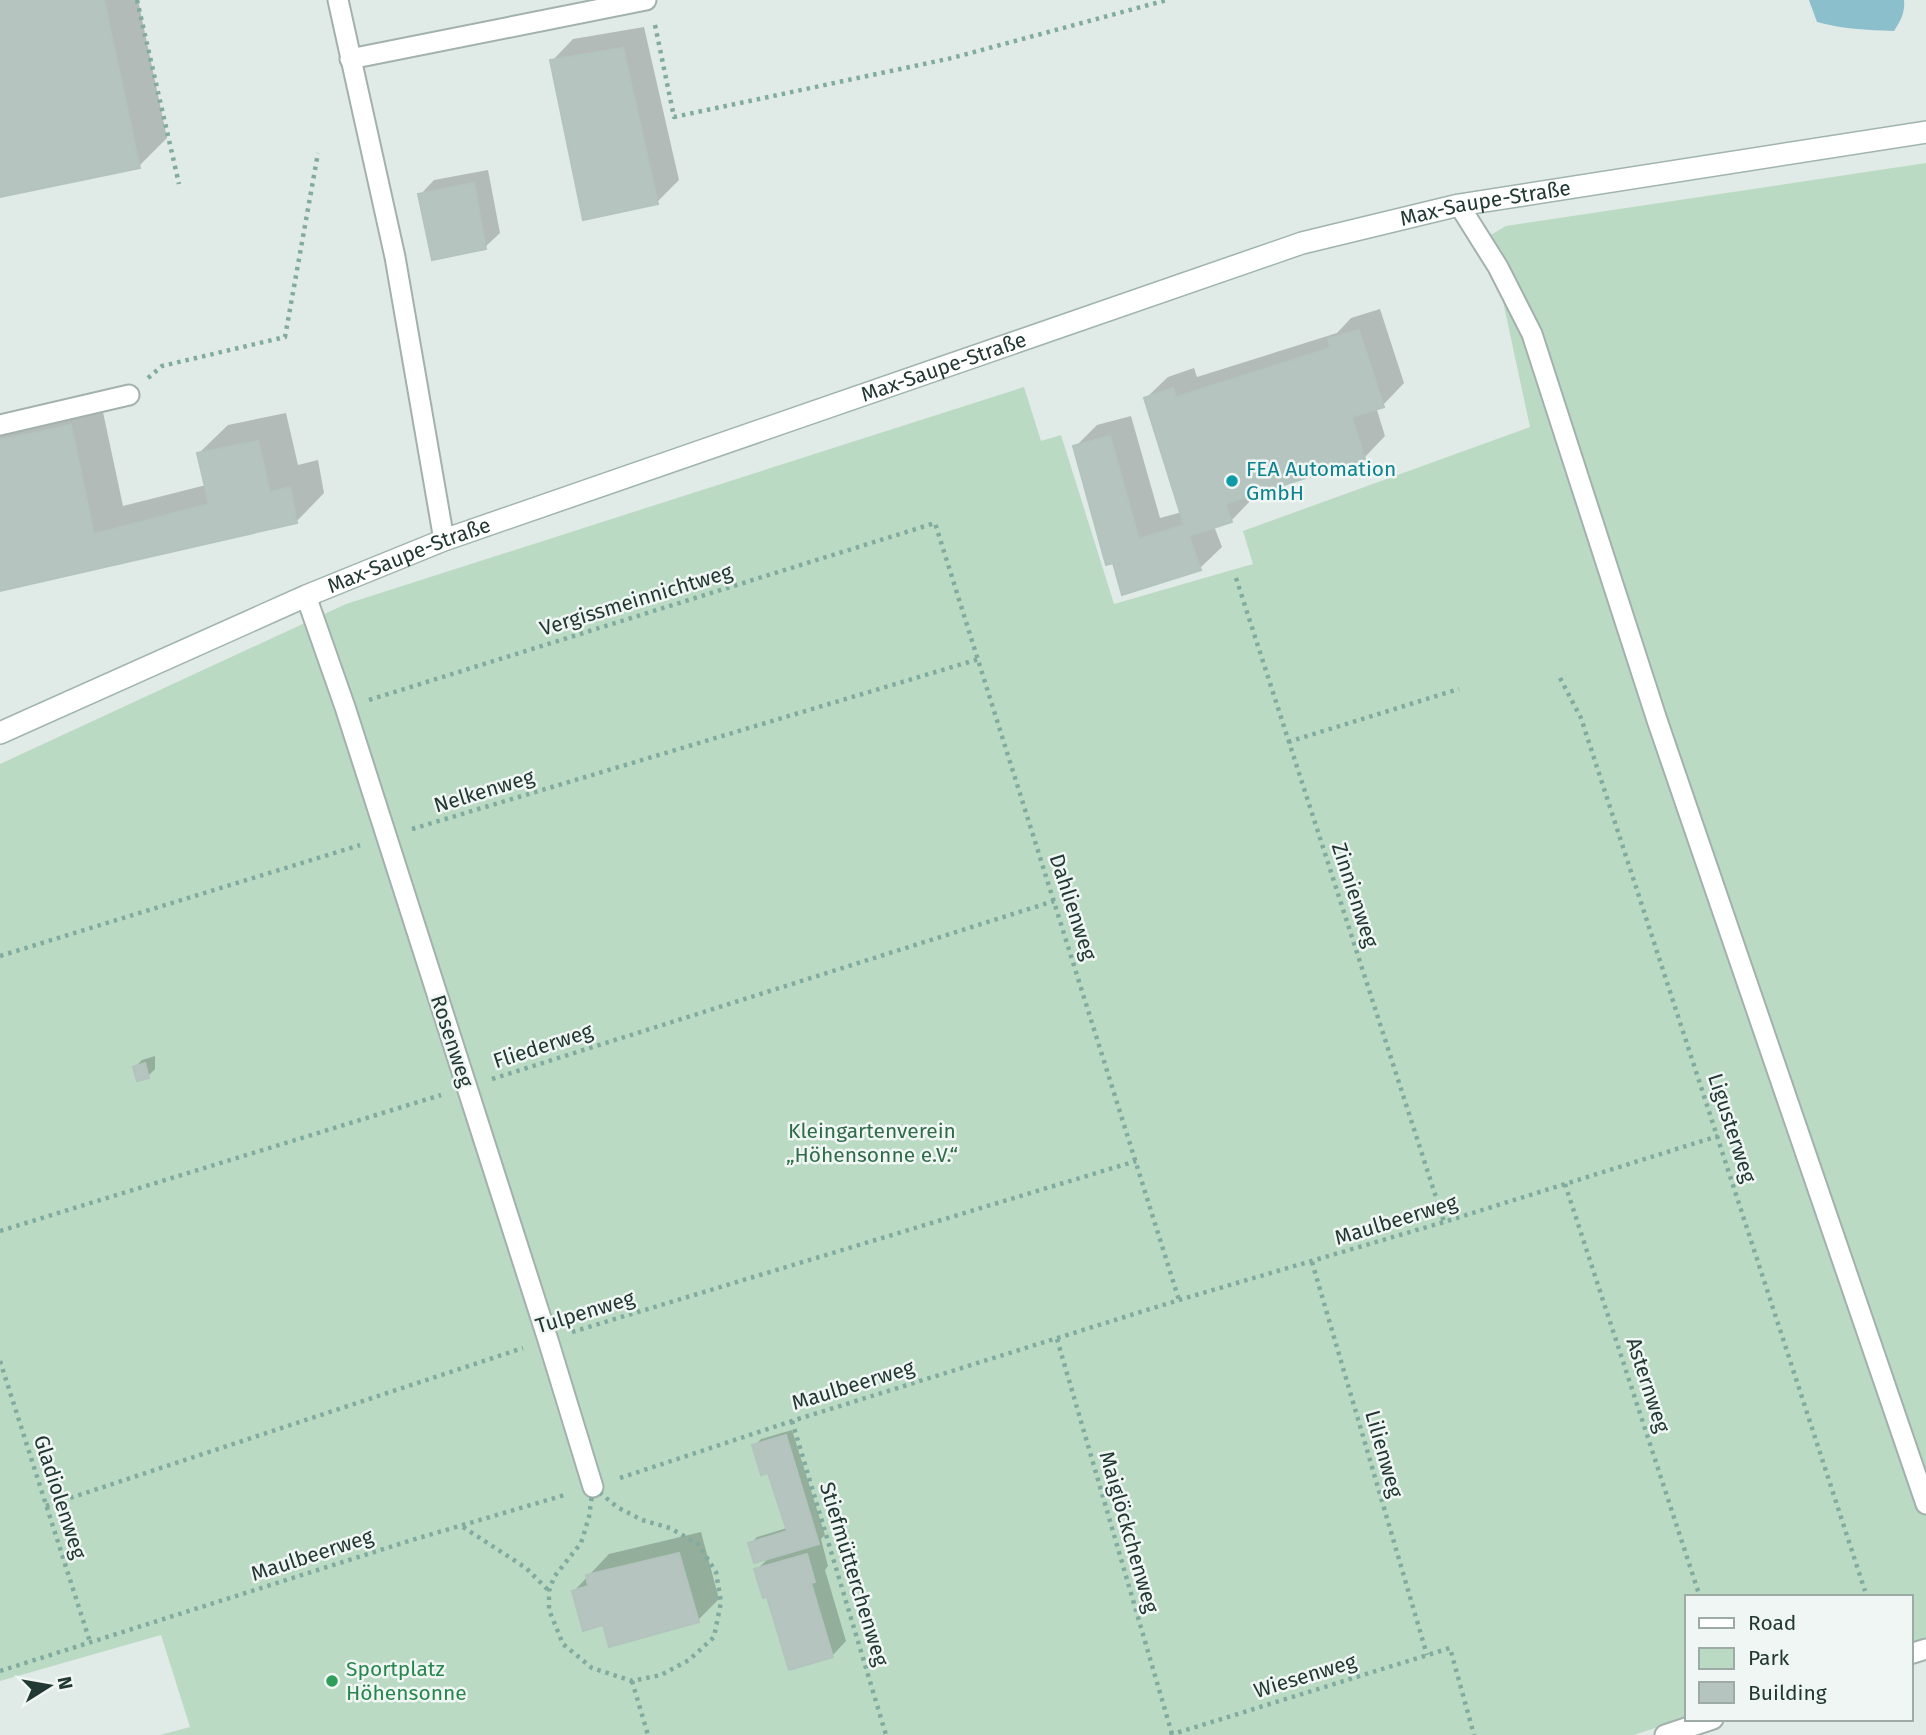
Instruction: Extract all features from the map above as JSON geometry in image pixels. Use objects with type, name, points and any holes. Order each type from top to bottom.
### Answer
[{"type":"street","name":"Max-Saupe-Straße","points":[[0,733],[306,596],[444,540],[1302,243],[1459,205],[1926,132]]},
{"type":"lane","points":[[338,0],[396,257],[444,540]]},
{"type":"lane","points":[[351,59],[649,6]]},
{"type":"lane","points":[[1459,205],[1498,268],[1532,334],[1657,720],[1926,1504]]},
{"type":"lane","points":[[0,425],[129,395]]},
{"type":"lane","name":"Rosenweg","points":[[306,596],[387,837],[593,1487]]},
{"type":"lane","points":[[1665,1735],[1707,1721]]},
{"type":"path","points":[[137,0],[179,184]]},
{"type":"path","points":[[649,6],[674,117],[951,58],[1167,0]]},
{"type":"path","points":[[129,395],[162,366],[285,337],[318,153]]},
{"type":"path","name":"Dahlienweg","points":[[935,523],[1179,1300]]},
{"type":"path","name":"Vergissmeinnichtweg","points":[[345,707],[935,523]]},
{"type":"path","name":"Zinnienweg","points":[[1236,578],[1444,1222]]},
{"type":"path","name":"Nelkenweg","points":[[0,956],[979,659]]},
{"type":"path","name":"Ligusterweg","points":[[1560,678],[1581,718],[1865,1591]]},
{"type":"path","points":[[1288,742],[1459,689]]},
{"type":"path","name":"Fliederweg","points":[[0,1231],[467,1087],[1054,901]]},
{"type":"path","name":"Maulbeerweg","points":[[616,1479],[1179,1300],[1444,1222],[1718,1136]]},
{"type":"path","name":"Tulpenweg","points":[[46,1506],[548,1340],[1136,1161]]},
{"type":"path","name":"Asternweg","points":[[1566,1184],[1699,1595]]},
{"type":"path","name":"Lilienweg","points":[[1311,1262],[1427,1655]]},
{"type":"path","name":"Maiglöckchenweg","points":[[1057,1339],[1170,1735]]},
{"type":"path","name":"Gladiolenweg","points":[[0,1361],[90,1642]]},
{"type":"path","name":"Stiefmütterchenweg","points":[[792,1421],[886,1735]]},
{"type":"path","points":[[593,1487],[617,1507],[642,1520],[670,1528],[698,1544],[716,1572],[721,1602],[713,1637],[689,1660],[661,1675],[632,1681],[592,1668],[563,1644],[549,1610],[549,1591],[554,1577],[581,1543],[589,1517],[593,1487]]},
{"type":"path","name":"Maulbeerweg","points":[[0,1671],[573,1493]]},
{"type":"path","points":[[462,1526],[526,1568],[549,1591]]},
{"type":"path","name":"Wiesenweg","points":[[1170,1735],[1450,1648],[1474,1735]]},
{"type":"path","points":[[632,1681],[648,1735]]},
{"type":"green space","name":"Kleingartenverein „Höhensonne e.V.“","points":[[1926,163],[1926,1641],[1912,1645],[1912,1595],[1685,1595],[1685,1718],[1634,1735],[160,1735],[190,1727],[161,1635],[0,1681],[0,764],[346,604],[1024,387],[1041,441],[1061,435],[1114,604],[1253,564],[1243,531],[1530,427],[1489,236],[1506,226]]},
{"type":"water","points":[[1809,0],[1904,0],[1904,5],[1894,31],[1874,30],[1817,22]]},
{"type":"building","points":[[0,0],[104,0],[140,168],[0,197]]},
{"type":"building","points":[[623,48],[658,204],[583,220],[550,60]]},
{"type":"building","points":[[474,183],[486,249],[432,260],[418,194]]},
{"type":"building","name":"FEA Automation GmbH","points":[[1359,330],[1384,407],[1352,417],[1365,459],[1225,504],[1232,522],[1189,536],[1201,570],[1122,595],[1113,563],[1106,565],[1073,446],[1110,436],[1139,539],[1184,525],[1144,398],[1173,388],[1176,397],[1330,348],[1328,339]]},
{"type":"building","points":[[71,425],[94,534],[209,504],[197,453],[258,441],[270,492],[290,487],[297,523],[0,591],[0,440]]},
{"type":"building","points":[[145,1063],[149,1078],[137,1081],[133,1067]]},
{"type":"building","points":[[786,1435],[819,1544],[754,1563],[748,1543],[787,1531],[768,1473],[761,1475],[752,1445]]},
{"type":"building","points":[[679,1553],[699,1622],[609,1647],[603,1625],[583,1631],[572,1591],[588,1586],[586,1575]]},
{"type":"building","points":[[807,1554],[815,1582],[811,1583],[833,1657],[789,1670],[767,1597],[763,1598],[754,1569]]},
{"type":"place","name":"FEA Automation GmbH","points":[[1232,481]]},
{"type":"place","name":"Sportplatz Höhensonne","points":[[332,1681]]}]
